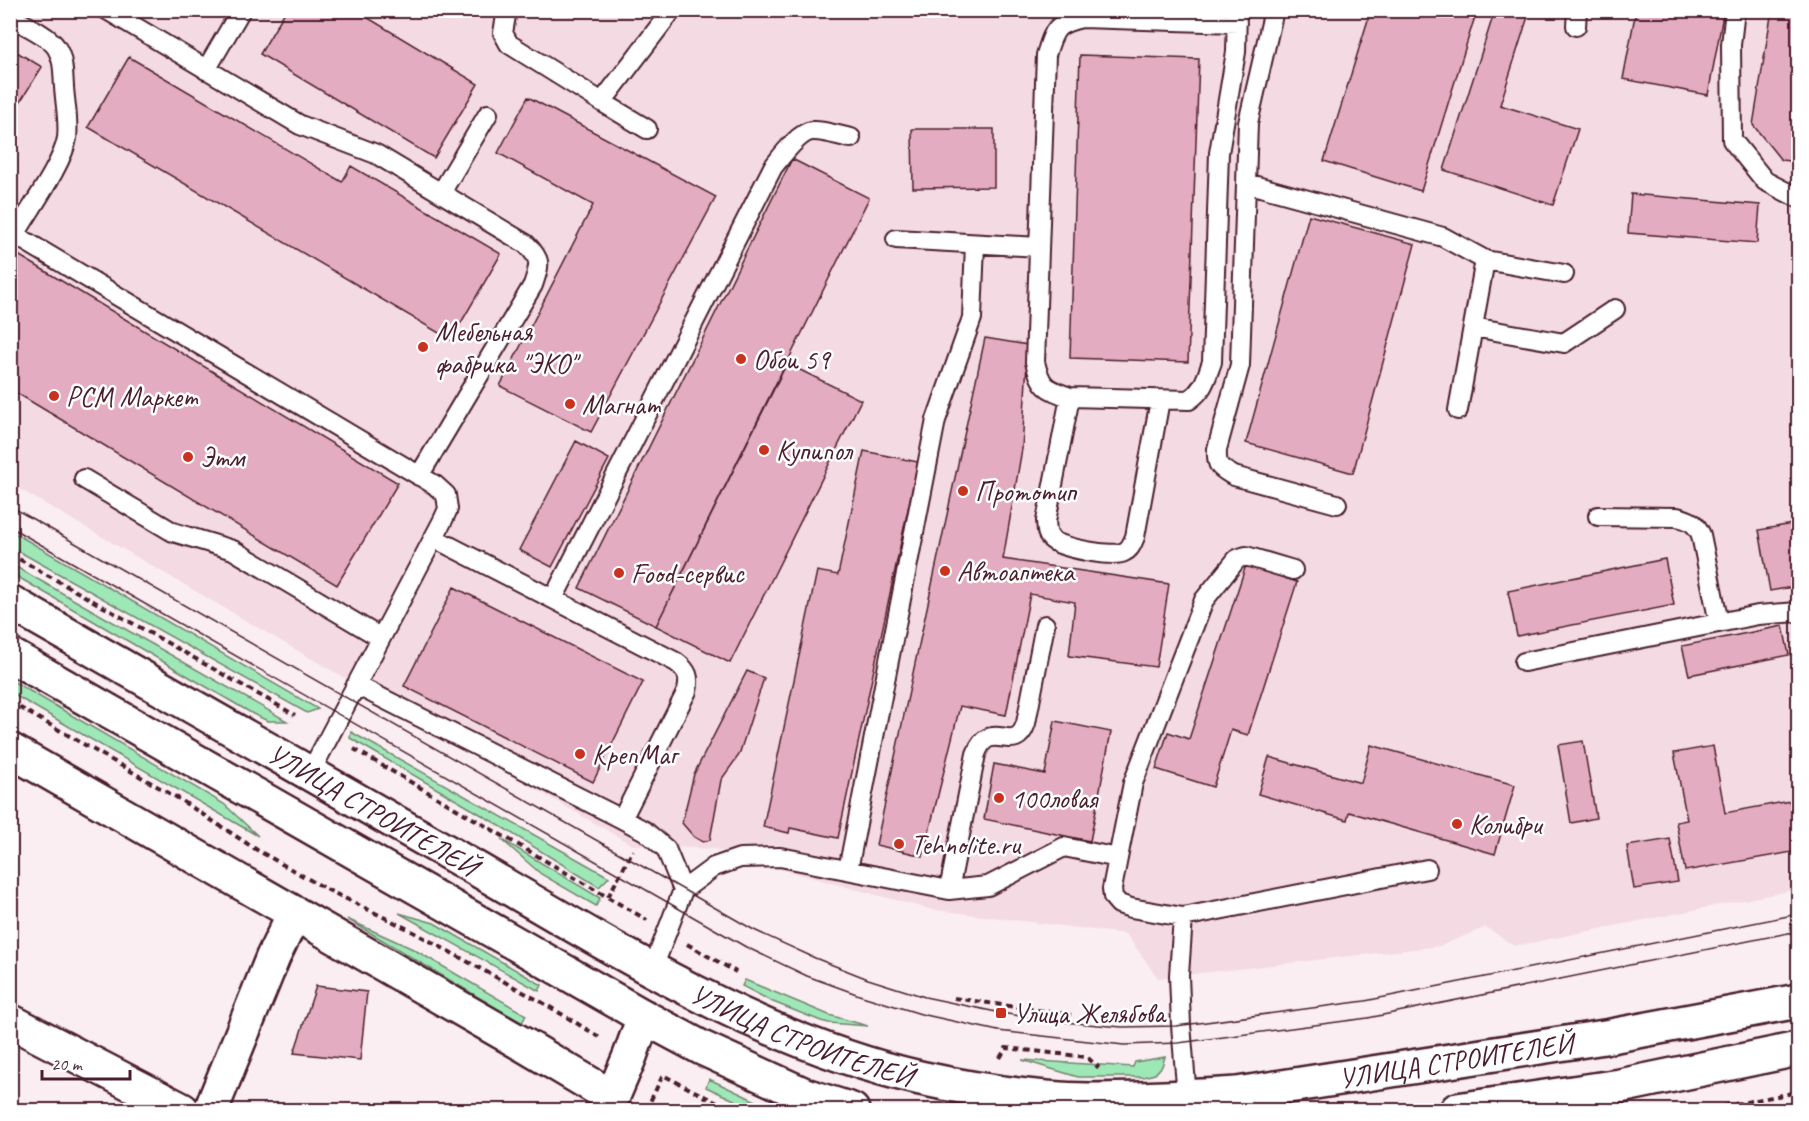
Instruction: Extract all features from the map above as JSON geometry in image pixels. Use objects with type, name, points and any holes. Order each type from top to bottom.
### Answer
[{"type":"main road","name":"УЛИЦА СТРОИТЕЛЕЙ","points":[[10,602],[653,969],[722,1005],[822,1049],[919,1077],[1012,1095],[1086,1100],[1237,1094],[1611,1036],[1798,1001]]},
{"type":"main road","name":"УЛИЦА СТРОИТЕЛЕЙ","points":[[10,655],[644,1017],[702,1048],[805,1095],[852,1110]]},
{"type":"main road","points":[[10,750],[526,1046],[609,1104],[644,1017],[653,969]]},
{"type":"main road","points":[[211,1110],[273,957],[294,914]]},
{"type":"main road","points":[[10,1021],[182,1110]]},
{"type":"main road","name":"УЛИЦА СТРОИТЕЛЕЙ","points":[[1456,1110],[1620,1086],[1798,1050]]},
{"type":"lane","points":[[107,10],[300,125],[376,154],[526,244],[537,255],[538,270],[533,285],[419,476]]},
{"type":"lane","points":[[206,70],[242,10]]},
{"type":"lane","points":[[507,10],[503,33],[509,44],[647,129]]},
{"type":"lane","points":[[602,102],[672,10]]},
{"type":"lane","points":[[1274,10],[1248,123],[1240,364],[1216,460],[1220,468],[1234,476],[1337,504]]},
{"type":"lane","points":[[1735,10],[1731,45],[1731,140],[1765,181],[1798,198]]},
{"type":"lane","points":[[10,17],[50,41],[61,56],[67,130],[64,149],[58,162],[13,233],[435,485],[446,495],[448,509],[434,538],[310,773]]},
{"type":"lane","points":[[1237,17],[1236,52],[1219,153],[1212,362],[1198,394],[1189,400],[1161,400],[1070,397],[1051,391],[1040,380],[1035,362],[1046,55],[1053,34],[1063,22],[1082,18],[1237,17]]},
{"type":"lane","points":[[441,193],[488,114]]},
{"type":"lane","points":[[553,599],[773,167],[798,139],[811,131],[851,138]]},
{"type":"lane","points":[[1246,183],[1443,237],[1485,260],[1564,274]]},
{"type":"lane","points":[[896,239],[1039,247]]},
{"type":"lane","points":[[848,870],[936,420],[972,318],[975,244]]},
{"type":"lane","points":[[1458,410],[1485,260]]},
{"type":"lane","points":[[1473,327],[1564,343],[1615,309]]},
{"type":"lane","points":[[1070,397],[1047,521],[1047,532],[1052,540],[1067,546],[1112,555],[1122,554],[1130,548],[1135,537],[1161,400]]},
{"type":"lane","points":[[84,479],[173,532],[233,550],[381,638]]},
{"type":"lane","points":[[1598,516],[1677,517],[1688,519],[1697,525],[1719,623]]},
{"type":"lane","points":[[434,538],[686,669],[689,681],[687,692],[622,819]]},
{"type":"lane","points":[[1293,570],[1246,556],[1237,560],[1204,600],[1133,783],[1112,889],[1113,897],[1119,904],[1131,908],[1183,917],[1427,869]]},
{"type":"lane","points":[[1524,662],[1758,615],[1798,612]]},
{"type":"lane","points":[[949,890],[976,754],[984,739],[995,736],[1016,738],[1023,734],[1045,625]]},
{"type":"lane","points":[[356,685],[645,831],[666,849],[682,890]]},
{"type":"lane","points":[[653,969],[682,890],[714,867],[740,858],[780,856],[949,890],[988,886],[1064,847],[1118,858]]},
{"type":"lane","points":[[1183,917],[1179,975],[1187,1097]]},
{"type":"path","points":[[10,554],[295,715]]},
{"type":"path","points":[[10,702],[176,797],[257,850],[328,891],[419,935],[545,1004],[600,1038]]},
{"type":"path","points":[[354,749],[736,972]]},
{"type":"path","points":[[608,897],[645,831]]},
{"type":"path","points":[[954,998],[1071,1015]]},
{"type":"path","points":[[1000,1058],[1006,1048],[1087,1057],[1099,1068]]},
{"type":"path","points":[[646,1110],[663,1075],[731,1110]]},
{"type":"path","points":[[1704,1110],[1798,1092]]},
{"type":"shaded area","points":[[11,11],[1798,11],[1798,889],[1514,946],[1486,927],[1440,946],[1158,978],[1126,934],[929,909],[715,849],[632,845],[11,484]]},
{"type":"green space","points":[[11,531],[318,709],[307,713],[11,547]]},
{"type":"green space","points":[[11,564],[287,721],[268,721],[253,714],[11,573]]},
{"type":"green space","points":[[11,680],[224,804],[258,836],[11,693]]},
{"type":"green space","points":[[351,732],[609,877],[599,887],[350,738]]},
{"type":"green space","points":[[501,839],[600,898],[596,906],[541,874]]},
{"type":"green space","points":[[399,913],[434,923],[542,985],[539,991]]},
{"type":"green space","points":[[347,919],[413,949],[526,1015],[522,1023]]},
{"type":"green space","points":[[745,980],[829,1015],[868,1026],[821,1021],[773,1002],[742,986]]},
{"type":"green space","points":[[1165,1057],[1162,1066],[1155,1074],[1143,1077],[1078,1077],[1022,1060],[1133,1067],[1135,1062]]},
{"type":"green space","points":[[709,1079],[775,1110],[756,1110],[706,1087]]},
{"type":"building","points":[[286,10],[355,10],[478,84],[434,158],[260,54]]},
{"type":"building","points":[[1371,10],[1477,10],[1421,191],[1324,161]]},
{"type":"building","points":[[1495,10],[1530,10],[1500,105],[1578,129],[1553,205],[1444,170]]},
{"type":"building","points":[[1636,10],[1724,10],[1708,95],[1623,79]]},
{"type":"building","points":[[1772,10],[1798,10],[1798,162],[1781,160],[1753,125]]},
{"type":"building","points":[[10,48],[42,67],[10,118]]},
{"type":"building","points":[[1080,55],[1199,59],[1188,362],[1070,358]]},
{"type":"building","points":[[129,57],[342,182],[351,166],[501,254],[451,340],[88,127]]},
{"type":"building","points":[[528,97],[716,197],[591,432],[500,386],[593,205],[498,153]]},
{"type":"building","points":[[912,129],[994,129],[994,187],[913,188]]},
{"type":"building","points":[[792,159],[869,198],[656,626],[579,588]]},
{"type":"building","points":[[1631,194],[1760,205],[1757,243],[1628,233]]},
{"type":"building","points":[[1309,215],[1415,244],[1353,473],[1246,443]]},
{"type":"building","points":[[10,250],[398,483],[337,585],[10,389]]},
{"type":"building","points":[[985,338],[1028,345],[1022,449],[1003,559],[1169,584],[1156,667],[1069,656],[1075,602],[1030,594],[1006,715],[960,706],[923,856],[876,845]]},
{"type":"building","points":[[786,363],[861,400],[730,663],[656,626]]},
{"type":"building","points":[[576,441],[609,459],[552,567],[519,550]]},
{"type":"building","points":[[864,451],[918,462],[838,838],[790,828],[789,833],[763,827],[817,571],[838,575]]},
{"type":"building","points":[[1798,523],[1798,586],[1770,591],[1759,530]]},
{"type":"building","points":[[1665,559],[1674,605],[1517,636],[1508,591]]},
{"type":"building","points":[[1246,565],[1297,582],[1248,735],[1231,730],[1213,787],[1156,769],[1168,732],[1189,739]]},
{"type":"building","points":[[454,587],[643,682],[593,782],[404,686]]},
{"type":"building","points":[[1783,626],[1789,655],[1689,675],[1682,646]]},
{"type":"building","points":[[747,671],[764,678],[739,755],[721,780],[710,840],[703,842],[694,837],[682,823],[694,774]]},
{"type":"building","points":[[1055,721],[1111,732],[1090,841],[984,819],[994,764],[1045,774]]},
{"type":"building","points":[[1583,741],[1596,818],[1571,823],[1558,745]]},
{"type":"building","points":[[1371,745],[1515,785],[1495,854],[1349,812],[1347,820],[1258,794],[1269,757],[1361,783]]},
{"type":"building","points":[[1713,746],[1725,813],[1790,801],[1798,851],[1685,871],[1676,822],[1687,820],[1674,753]]},
{"type":"building","points":[[1670,839],[1678,882],[1634,889],[1627,846]]},
{"type":"building","points":[[316,986],[367,992],[360,1060],[294,1053]]},
{"type":"tram line","points":[[10,506],[754,930],[868,979],[925,997],[1051,1021],[1122,1027],[1176,1026],[1365,1001],[1798,914]]},
{"type":"tram line","points":[[10,527],[746,947],[807,976],[921,1014],[998,1031],[1124,1045],[1178,1043],[1368,1018],[1798,931]]},
{"type":"place","name":"Мебельная фабрика \"ЭКО\"","points":[[423,347]]},
{"type":"place","name":"Обои 59","points":[[741,359]]},
{"type":"place","name":"РСМ Маркет","points":[[54,396]]},
{"type":"place","name":"Магнат","points":[[570,404]]},
{"type":"place","name":"Купипол","points":[[764,450]]},
{"type":"place","name":"Этм","points":[[188,457]]},
{"type":"place","name":"Прототип","points":[[963,491]]},
{"type":"place","name":"Автоаптека","points":[[945,571]]},
{"type":"place","name":"Food-сервис","points":[[619,573]]},
{"type":"place","name":"КрепМаг","points":[[580,754]]},
{"type":"place","name":"100ловая","points":[[999,798]]},
{"type":"place","name":"Колибри","points":[[1457,824]]},
{"type":"place","name":"Tehnolite.ru","points":[[899,844]]},
{"type":"place","name":"Улица Желябова","points":[[1001,1013]]}]
